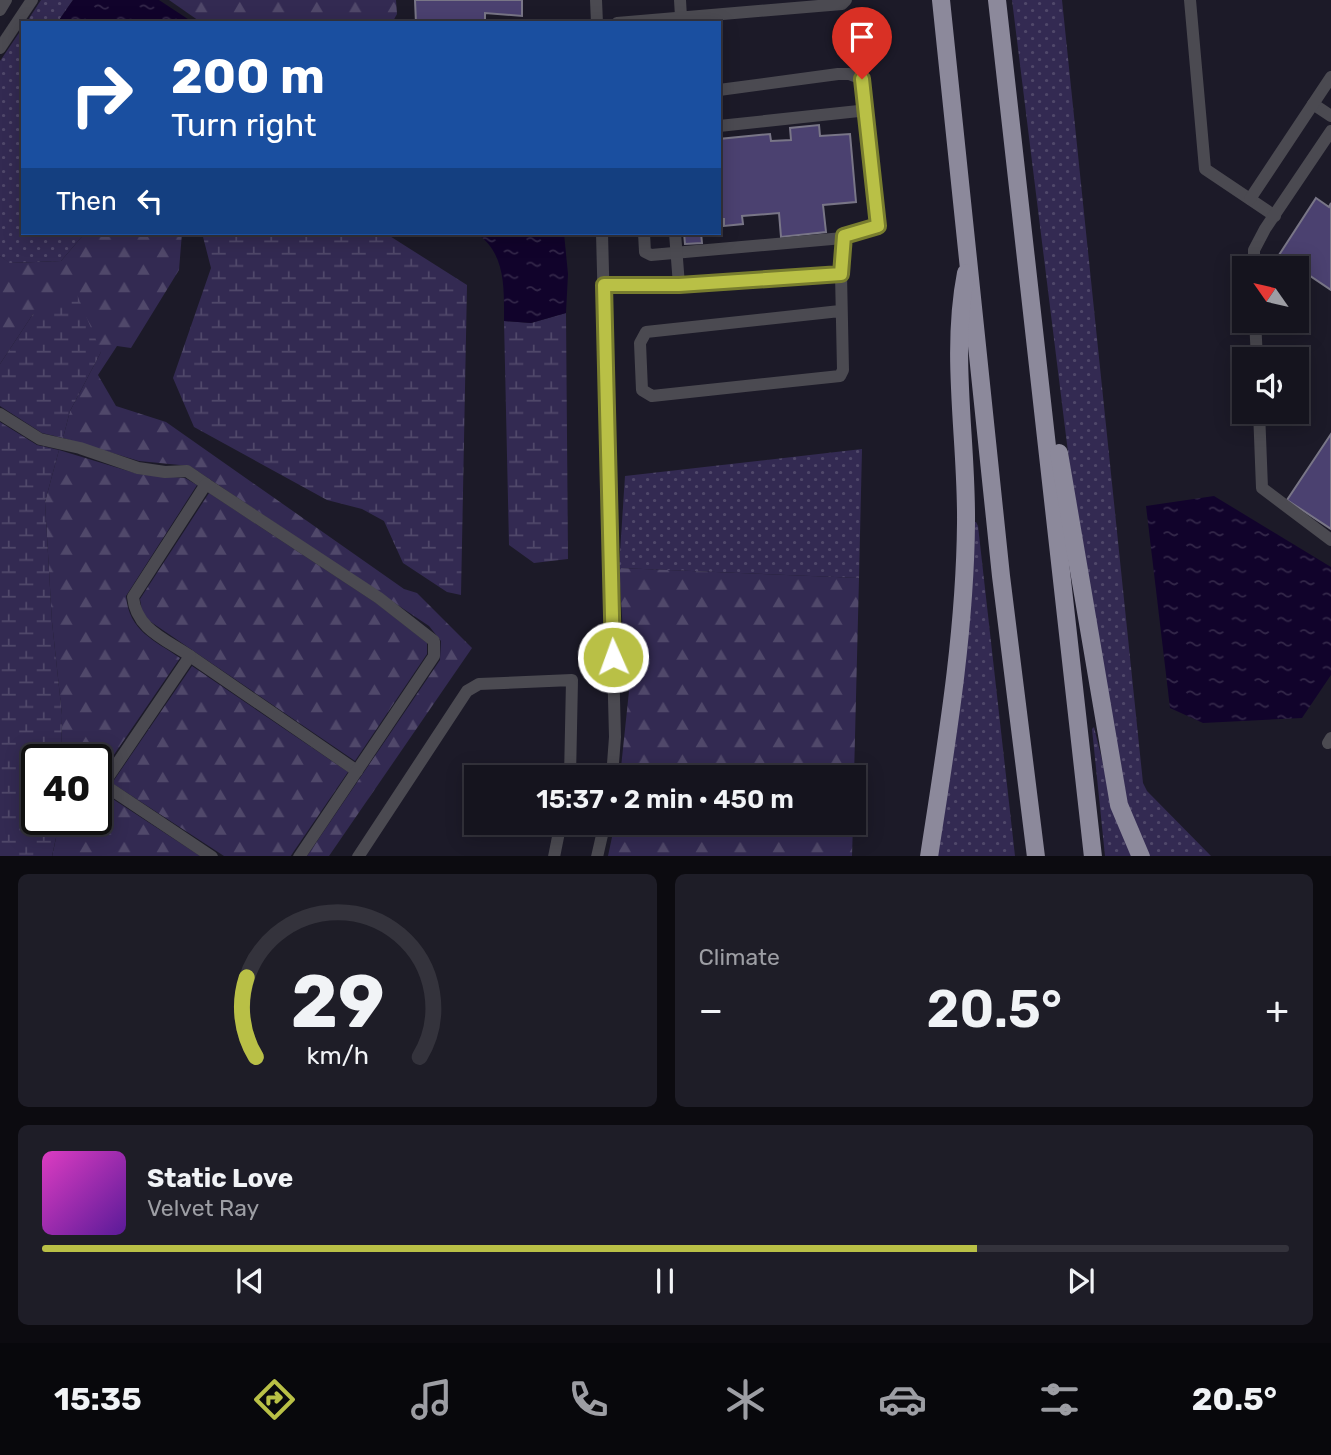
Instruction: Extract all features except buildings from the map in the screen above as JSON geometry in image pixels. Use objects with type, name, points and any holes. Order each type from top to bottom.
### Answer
[{"type":"highway","points":[[941,0],[970,252],[1001,576],[1036,856]]},
{"type":"highway","points":[[996,0],[1093,856]]},
{"type":"highway","points":[[929,856],[960,637],[966,522],[959,309],[970,252]]},
{"type":"highway","points":[[1027,267],[1119,805],[1141,856]]},
{"type":"street","points":[[0,10],[6,0]]},
{"type":"street","points":[[0,48],[32,0]]},
{"type":"street","points":[[596,0],[597,21]]},
{"type":"street","points":[[680,0],[681,17]]},
{"type":"street","points":[[638,21],[842,4],[846,0]]},
{"type":"street","points":[[1191,0],[1205,169],[1275,216]]},
{"type":"street","points":[[644,235],[647,254],[677,254],[842,238],[846,234],[876,229],[878,226],[864,82],[849,74],[721,90]]},
{"type":"street","points":[[1250,199],[1331,77]]},
{"type":"street","points":[[1313,104],[1331,116]]},
{"type":"street","points":[[721,125],[867,110]]},
{"type":"street","points":[[1254,256],[1254,250],[1331,131]]},
{"type":"street","points":[[602,235],[615,737],[613,765]]},
{"type":"street","points":[[675,235],[679,285]]},
{"type":"street","points":[[840,311],[646,332],[640,342],[642,390],[652,396],[841,376],[844,370],[840,311],[842,238]]},
{"type":"street","points":[[604,285],[679,285],[841,274]]},
{"type":"street","points":[[0,414],[40,439],[80,448],[138,468],[187,471],[379,598],[434,641],[434,656],[299,856]]},
{"type":"street","points":[[1260,424],[1262,488],[1331,540]]},
{"type":"street","points":[[206,484],[133,597],[135,613],[143,624],[357,771]]},
{"type":"street","points":[[112,771],[190,656]]},
{"type":"street","points":[[358,856],[467,691],[479,684],[572,680],[570,765]]},
{"type":"street","points":[[112,798],[212,856]]},
{"type":"street","points":[[554,856],[558,835]]},
{"type":"street","points":[[597,856],[603,835]]},
{"type":"green space","points":[[41,0],[73,0],[58,21],[27,21]]},
{"type":"green space","points":[[169,0],[396,0],[397,14],[393,21],[199,21]]},
{"type":"green space","points":[[1012,0],[1062,0],[1143,783],[1147,791],[1211,856],[1147,856],[1120,786],[1081,557]]},
{"type":"green space","points":[[21,30],[21,235],[83,235],[61,261],[9,263],[0,256],[0,61]]},
{"type":"green space","points":[[83,235],[182,235],[179,270],[131,348],[117,346],[98,375],[116,406],[166,422],[404,589],[417,593],[472,648],[329,856],[307,856],[440,660],[441,641],[429,626],[190,466],[139,461],[63,438],[70,411],[101,352],[33,314],[0,364],[0,256],[10,263],[61,261]]},
{"type":"green space","points":[[203,235],[388,235],[467,285],[461,595],[447,592],[403,563],[384,521],[362,509],[327,500],[194,427],[173,378],[211,268]]},
{"type":"green space","points":[[76,292],[101,352],[70,411],[63,438],[42,433],[0,406],[0,364],[33,314]]},
{"type":"green space","points":[[566,313],[568,559],[534,563],[509,545],[504,321],[531,323]]},
{"type":"green space","points":[[0,422],[37,445],[59,450],[45,502],[52,622],[62,715],[61,744],[21,744],[21,835],[57,835],[52,856],[0,856]]},
{"type":"green space","points":[[862,449],[859,578],[619,568],[625,476]]},
{"type":"green space","points":[[59,450],[138,474],[185,478],[197,485],[126,596],[132,618],[144,633],[180,658],[112,758],[112,744],[61,744],[62,715],[52,622],[45,502]]},
{"type":"green space","points":[[209,493],[376,603],[427,643],[427,654],[355,761],[148,620],[142,611],[140,599]]},
{"type":"green space","points":[[971,522],[976,522],[1015,856],[931,856]]},
{"type":"green space","points":[[619,568],[859,578],[854,765],[621,765],[631,672],[623,632]]},
{"type":"green space","points":[[192,666],[348,772],[291,856],[224,856],[112,783]]},
{"type":"green space","points":[[1094,727],[1110,792],[1132,856],[1105,856],[1092,729]]},
{"type":"green space","points":[[112,798],[200,856],[52,856],[57,835],[112,835]]},
{"type":"green space","points":[[612,835],[853,835],[852,856],[608,856]]},
{"type":"water","points":[[73,0],[159,0],[191,21],[58,21]]},
{"type":"water","points":[[478,235],[564,235],[568,274],[566,313],[531,323],[504,321],[501,272],[486,241]]},
{"type":"water","points":[[1214,496],[1331,567],[1331,675],[1302,718],[1203,723],[1170,708],[1146,506]]},
{"type":"route","points":[[613,657],[604,285],[679,285],[841,274],[842,238],[846,234],[876,229],[878,226],[862,79]]}]
